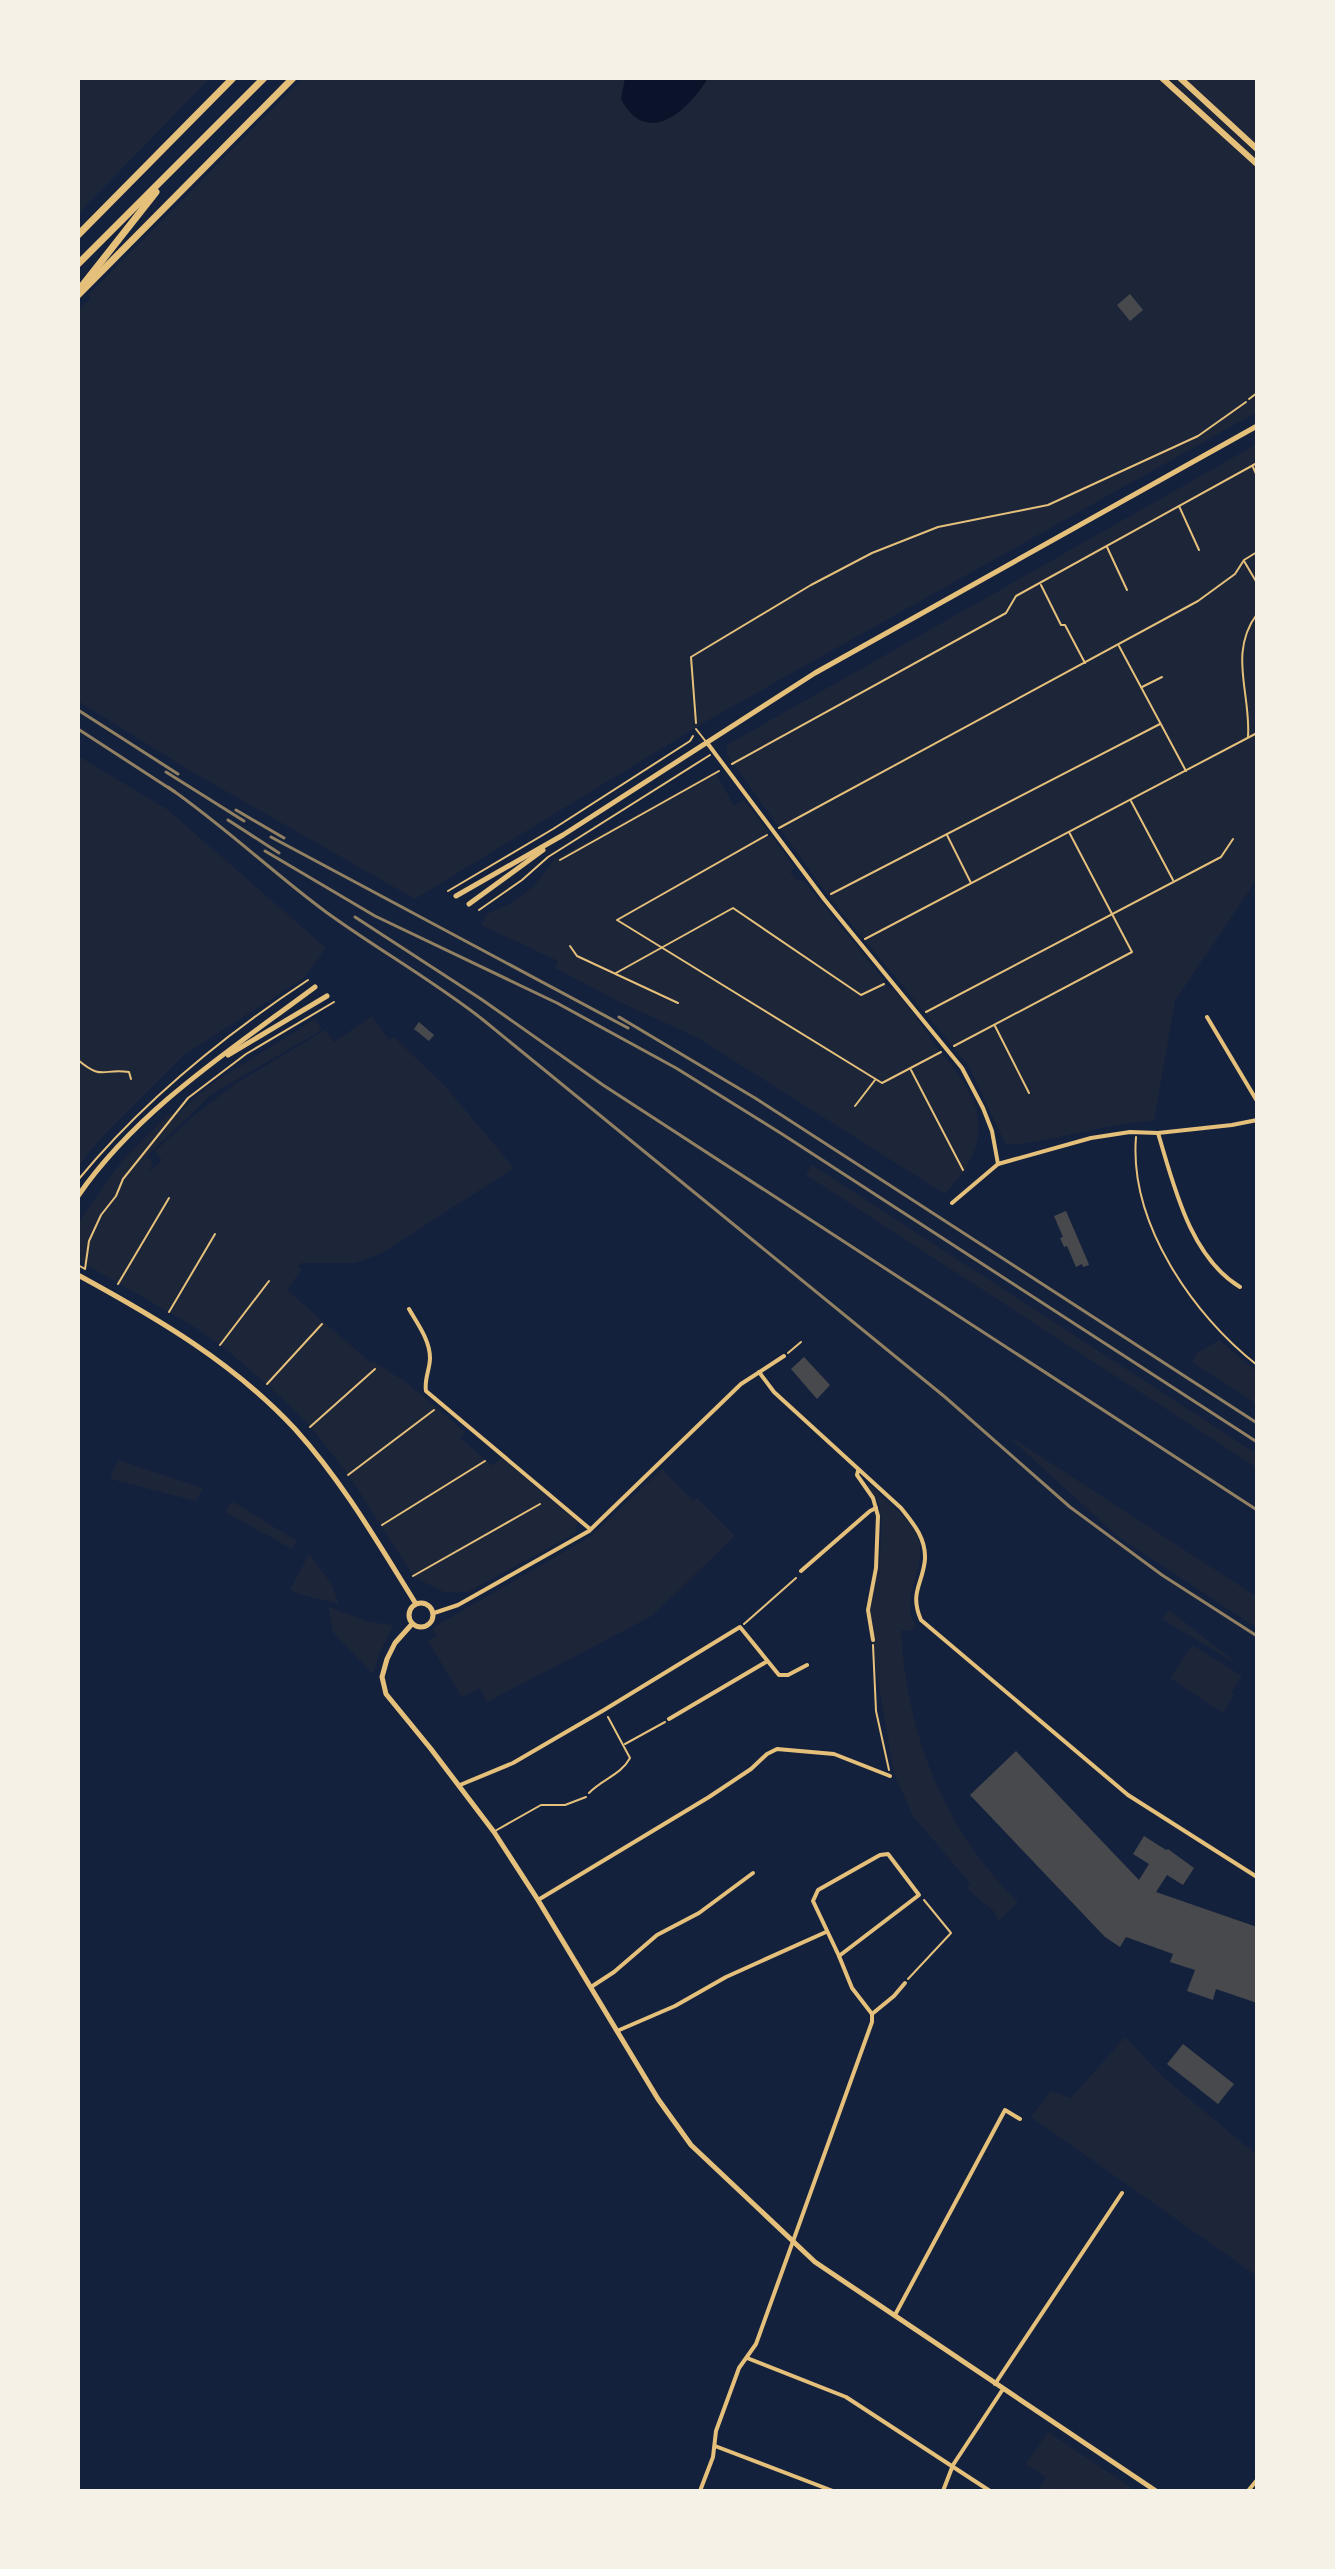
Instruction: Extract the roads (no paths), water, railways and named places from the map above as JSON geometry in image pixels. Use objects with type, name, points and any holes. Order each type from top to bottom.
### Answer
[{"type":"highway","points":[[78,235],[233,78]]},
{"type":"highway","points":[[78,264],[264,78]]},
{"type":"highway","points":[[78,293],[293,78]]},
{"type":"highway","points":[[78,293],[176,166]]},
{"type":"main road","points":[[1162,78],[1257,164]]},
{"type":"main road","points":[[1180,78],[1257,149]]},
{"type":"street","points":[[456,896],[563,835],[815,673],[1257,426]]},
{"type":"street","points":[[708,744],[824,899],[948,1048],[973,1087],[992,1131],[998,1164]]},
{"type":"street","points":[[469,904],[563,835]]},
{"type":"street","points":[[78,1196],[93,1174],[124,1141],[203,1070],[315,987]]},
{"type":"street","points":[[203,1070],[327,996]]},
{"type":"street","points":[[1207,1017],[1257,1101]]},
{"type":"street","points":[[952,1203],[998,1164],[1091,1138],[1257,1120]]},
{"type":"street","points":[[1158,1133],[1188,1220],[1205,1254],[1218,1271],[1240,1287]]},
{"type":"street","points":[[78,1275],[192,1341],[254,1389],[294,1428],[351,1500],[416,1604]]},
{"type":"street","points":[[409,1309],[430,1351],[426,1391],[590,1529]]},
{"type":"street","points":[[434,1613],[458,1605],[590,1529],[741,1384],[784,1356]]},
{"type":"street","points":[[759,1372],[774,1392],[901,1508],[916,1526],[923,1543],[925,1560],[915,1594],[921,1620],[1128,1795],[1257,1877]]},
{"type":"street","points":[[858,1471],[857,1475],[876,1508],[876,1568],[868,1610],[873,1640]]},
{"type":"street","points":[[801,1571],[876,1508]]},
{"type":"street","points":[[416,1604],[427,1604],[434,1613],[433,1619],[427,1627],[412,1624],[409,1611],[416,1604]]},
{"type":"street","points":[[412,1624],[395,1643],[387,1659],[382,1677],[386,1694],[494,1832],[658,2099],[691,2145],[815,2262],[1156,2491]]},
{"type":"street","points":[[460,1785],[513,1763],[740,1627],[779,1675],[788,1675],[807,1665]]},
{"type":"street","points":[[669,1719],[766,1662]]},
{"type":"street","points":[[538,1900],[709,1797],[777,1749],[834,1754],[890,1776]]},
{"type":"street","points":[[700,2491],[715,2446],[716,2431],[739,2368],[756,2344],[872,2022],[872,2014],[852,1988],[813,1901],[818,1890],[880,1855],[888,1854],[919,1895],[839,1956]]},
{"type":"street","points":[[591,1987],[614,1972],[657,1935],[699,1913],[753,1873]]},
{"type":"street","points":[[617,2031],[826,1932]]},
{"type":"street","points":[[872,2014],[905,1983]]},
{"type":"street","points":[[895,2315],[1005,2110],[1020,2119]]},
{"type":"street","points":[[995,2384],[1122,2193]]},
{"type":"street","points":[[747,2358],[846,2397],[990,2491]]},
{"type":"street","points":[[943,2491],[953,2465],[1003,2389]]},
{"type":"street","points":[[715,2446],[833,2491]]},
{"type":"street","points":[[1248,2491],[1257,2480]]},
{"type":"lane","points":[[1249,399],[1257,393]]},
{"type":"lane","points":[[696,729],[708,744]]},
{"type":"lane","points":[[78,1060],[92,1072],[124,1071],[129,1072],[131,1079]]},
{"type":"lane","points":[[494,1832],[541,1805],[565,1805],[586,1797]]},
{"type":"railway","points":[[78,710],[178,774]]},
{"type":"railway","points":[[78,729],[175,792]]},
{"type":"railway","points":[[166,772],[244,821]]},
{"type":"railway","points":[[168,787],[326,912],[482,1019],[945,1397],[1070,1507],[1162,1575],[1257,1636]]},
{"type":"railway","points":[[236,810],[284,838]]},
{"type":"railway","points":[[228,820],[279,853]]},
{"type":"railway","points":[[271,837],[628,1028]]},
{"type":"railway","points":[[265,851],[375,916],[557,1003],[676,1068],[1257,1442]]},
{"type":"railway","points":[[355,917],[481,999],[603,1085],[1257,1510]]},
{"type":"railway","points":[[619,1017],[755,1098],[1257,1423]]}]
